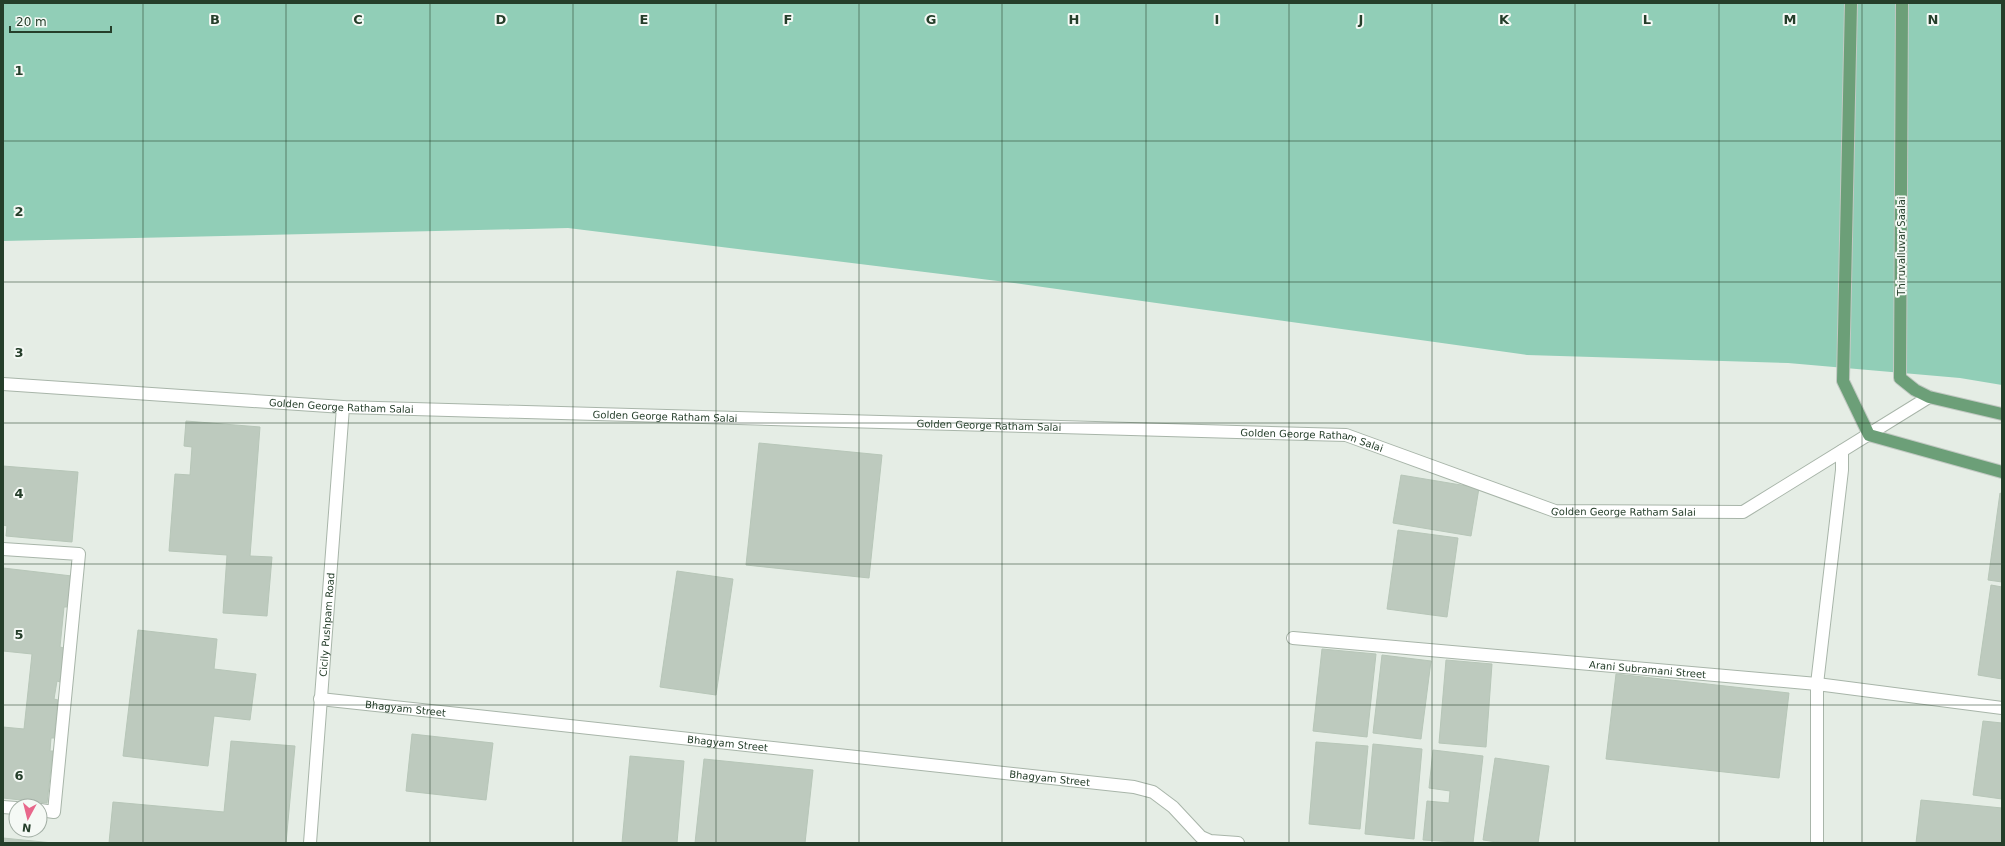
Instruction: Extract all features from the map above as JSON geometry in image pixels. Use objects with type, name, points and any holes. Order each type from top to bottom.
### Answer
[{"type":"main road","points":[[1851,3],[1842,381],[1868,435],[2002,472]]},
{"type":"main road","name":"Thiruvalluvar Saalai","points":[[1902,3],[1900,378],[1915,390],[1929,397],[2002,414]]},
{"type":"street","name":"Golden George Ratham Salai","points":[[3,384],[343,407],[1346,435],[1555,511],[1743,512],[1929,397]]},
{"type":"street","name":"Cicily Pushpam Road","points":[[310,843],[343,407]]},
{"type":"street","points":[[1817,843],[1817,684],[1842,470],[1842,451]]},
{"type":"street","points":[[3,549],[79,554],[54,812],[48,811]]},
{"type":"street","name":"Arani Subramani Street","points":[[1292,638],[1817,684],[2002,708]]},
{"type":"street","name":"Bhagyam Street","points":[[320,699],[1134,787],[1153,792],[1173,807],[1200,837],[1210,840],[1238,843]]},
{"type":"shaded area","points":[[3,3],[2002,3],[2002,385],[1960,378],[1788,363],[1527,355],[1014,283],[568,228],[3,241]]},
{"type":"building","points":[[186,421],[260,427],[250,556],[272,557],[267,616],[223,613],[227,555],[169,551],[175,474],[190,475],[192,447],[184,446]]},
{"type":"building","points":[[759,443],[882,455],[869,578],[746,565]]},
{"type":"building","points":[[3,466],[78,472],[72,542],[6,536],[7,526],[3,525]]},
{"type":"building","points":[[1401,475],[1479,488],[1471,536],[1393,523]]},
{"type":"building","points":[[2000,493],[2002,494],[2002,582],[1988,580]]},
{"type":"building","points":[[1398,530],[1458,538],[1447,617],[1387,609]]},
{"type":"building","points":[[3,568],[72,576],[69,607],[64,607],[60,647],[64,648],[60,682],[57,681],[54,699],[58,700],[54,738],[51,738],[50,751],[53,751],[48,798],[3,798],[3,727],[24,729],[32,654],[3,651]]},
{"type":"building","points":[[677,571],[733,579],[716,695],[660,687]]},
{"type":"building","points":[[1991,585],[2002,587],[2002,679],[1978,675]]},
{"type":"building","points":[[138,630],[217,639],[214,669],[256,674],[250,720],[214,716],[208,766],[123,756]]},
{"type":"building","points":[[1322,649],[1376,654],[1367,737],[1313,731]]},
{"type":"building","points":[[1382,655],[1431,661],[1421,739],[1373,733]]},
{"type":"building","points":[[1446,660],[1492,664],[1486,747],[1439,743]]},
{"type":"building","points":[[1616,674],[1789,693],[1779,778],[1606,759]]},
{"type":"building","points":[[1983,721],[2002,723],[2002,799],[1973,795]]},
{"type":"building","points":[[412,734],[493,743],[486,800],[406,791]]},
{"type":"building","points":[[231,741],[295,746],[286,843],[109,843],[113,802],[224,812]]},
{"type":"building","points":[[1316,742],[1368,746],[1360,829],[1309,824]]},
{"type":"building","points":[[1373,744],[1422,749],[1414,839],[1365,834]]},
{"type":"building","points":[[1433,750],[1483,756],[1473,843],[1423,840],[1427,801],[1449,803],[1450,791],[1429,788]]},
{"type":"building","points":[[630,756],[684,761],[677,843],[622,843]]},
{"type":"building","points":[[1495,758],[1549,766],[1538,843],[1504,843],[1483,840]]},
{"type":"building","points":[[704,759],[813,770],[805,843],[695,843]]},
{"type":"building","points":[[1921,800],[2002,808],[2002,843],[1916,843]]},
{"type":"building","points":[[3,838],[53,843],[3,843]]}]
